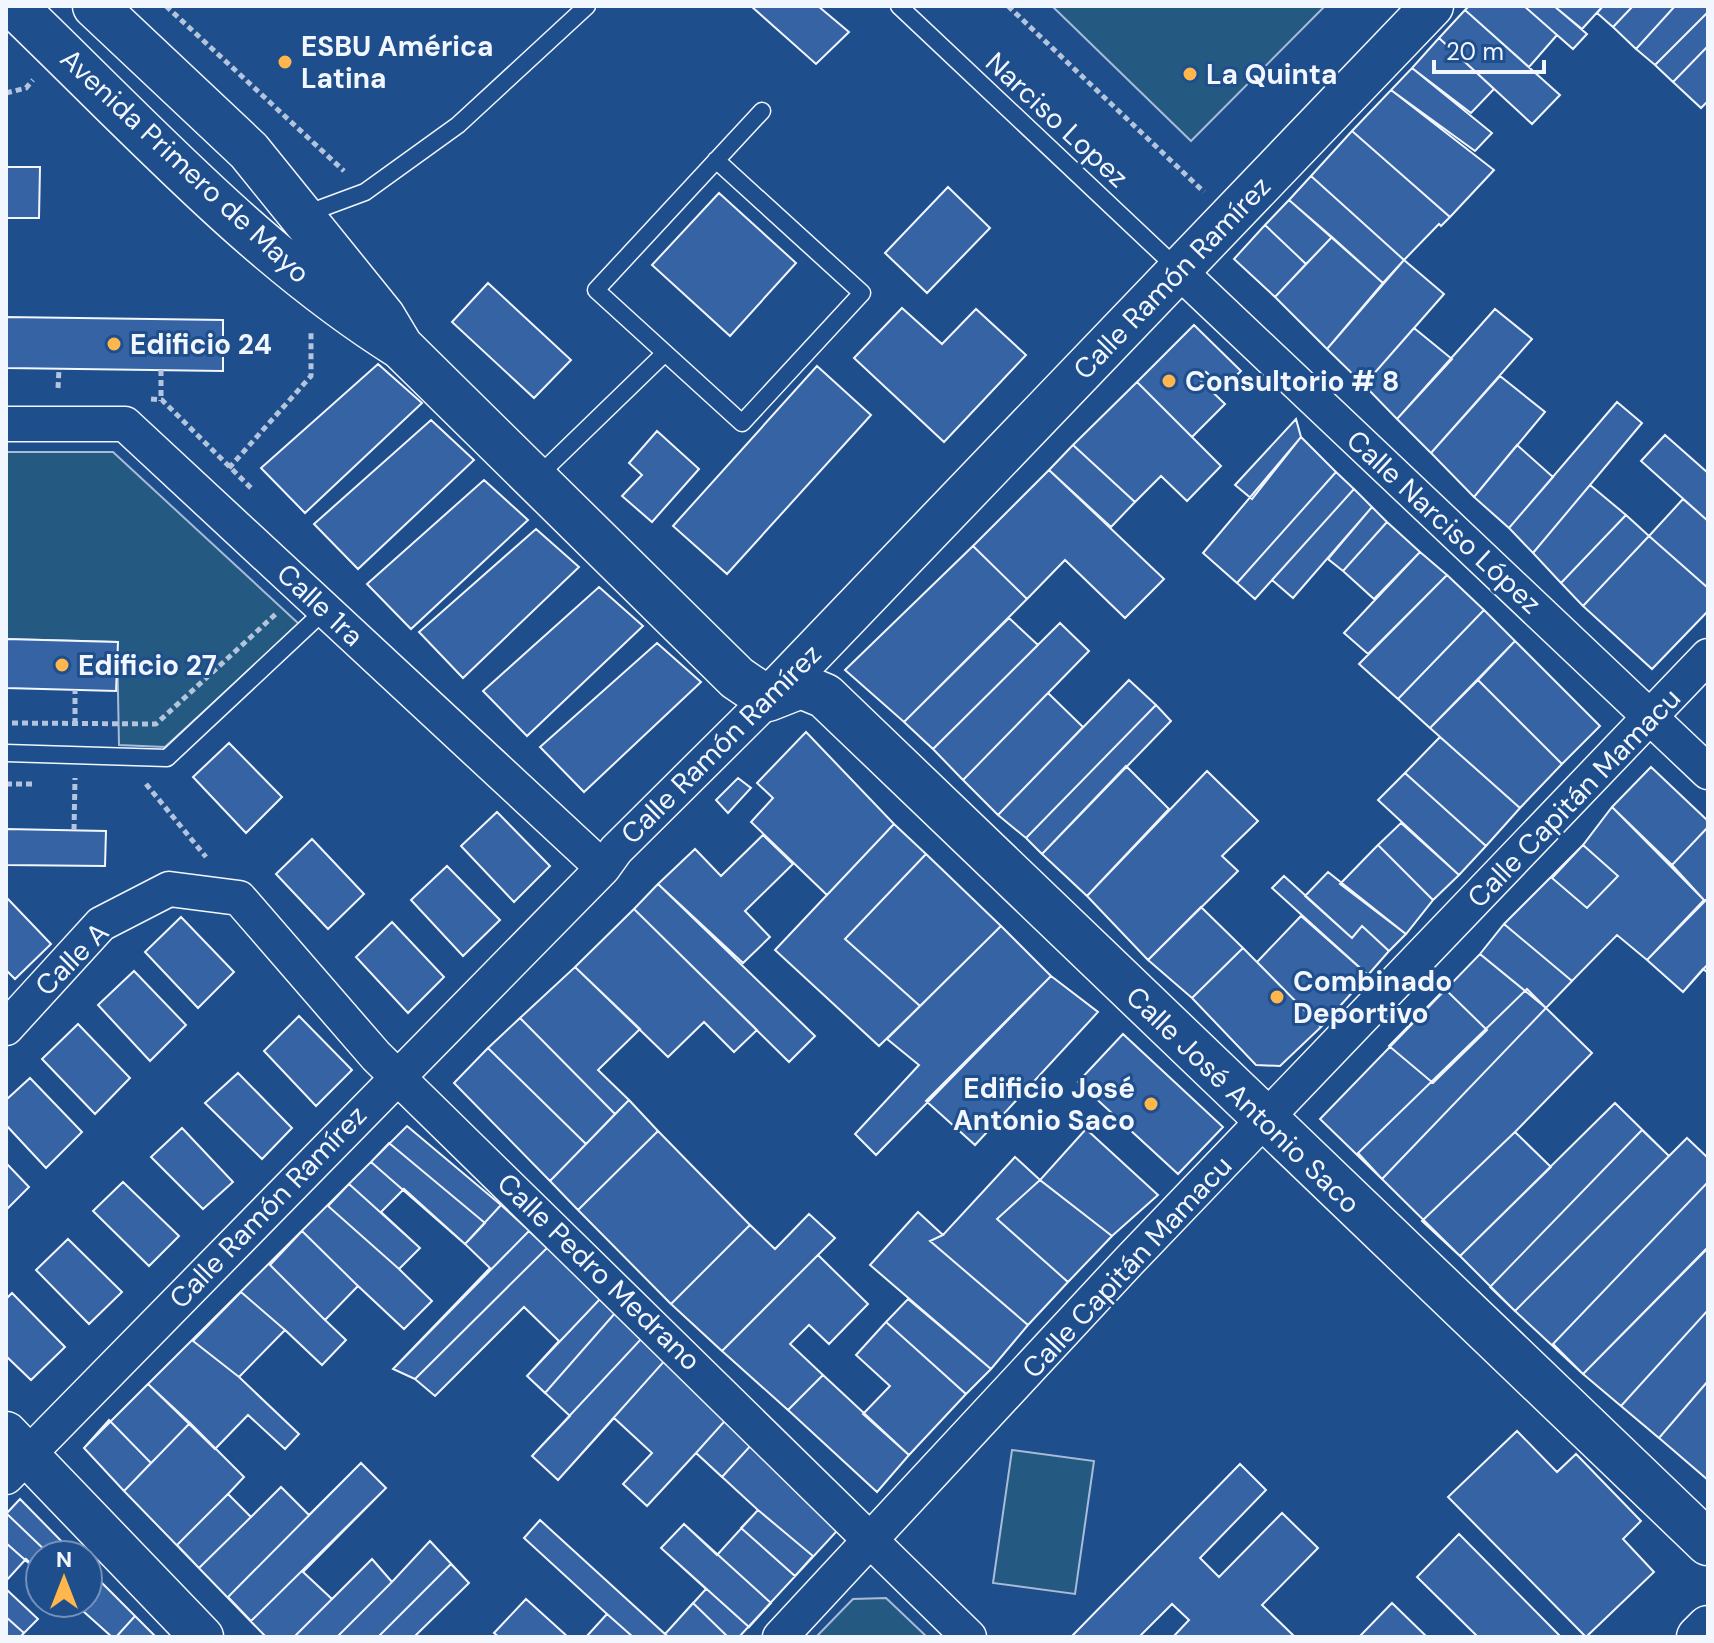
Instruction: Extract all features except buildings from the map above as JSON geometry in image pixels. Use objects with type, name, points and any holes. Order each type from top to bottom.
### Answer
[{"type":"main road","name":"Avenida Primero de Mayo","points":[[14,6],[272,252],[365,324],[401,347],[737,678],[768,699]]},
{"type":"main road","name":"Avenida Primero de Mayo","points":[[95,6],[249,151],[383,317],[401,347]]},
{"type":"main road","name":"Calle José Antonio Saco","points":[[768,699],[801,686],[825,696],[1708,1543]]},
{"type":"street","name":"Calle Ramón Ramírez","points":[[13,1455],[603,868],[616,850],[768,699],[1432,6]]},
{"type":"street","name":"Calle Narciso López","points":[[1180,272],[1708,772]]},
{"type":"street","name":"Calle 1ra","points":[[6,424],[125,424],[603,868]]},
{"type":"street","name":"Calle Capitán Mamacu","points":[[780,1637],[1129,1261],[1708,656]]},
{"type":"street","name":"Calle A","points":[[6,1028],[101,924],[169,889],[239,898]]},
{"type":"street","name":"Calle Pedro Medrano","points":[[239,898],[396,1075],[969,1637]]},
{"type":"street","points":[[13,1455],[202,1637]]},
{"type":"street","points":[[1698,1637],[1708,1627]]},
{"type":"lane","points":[[301,216],[365,192],[458,125],[587,6]]},
{"type":"lane","name":"Narciso Lopez","points":[[899,6],[1180,272]]},
{"type":"lane","points":[[716,160],[862,293],[742,423],[596,290],[716,160],[762,111]]},
{"type":"lane","points":[[536,478],[665,353]]},
{"type":"lane","points":[[6,753],[167,758],[314,600]]},
{"type":"path","points":[[166,6],[365,192]]},
{"type":"path","points":[[1008,6],[1230,217]]},
{"type":"path","points":[[6,93],[26,88],[35,77]]},
{"type":"path","points":[[204,497],[311,376],[311,322]]},
{"type":"path","points":[[6,723],[156,724],[314,600]]},
{"type":"path","points":[[122,756],[239,898]]},
{"type":"shaded area","name":"La Quinta","points":[[1052,6],[1325,6],[1191,141]]},
{"type":"shaded area","points":[[6,452],[113,452],[299,624],[165,747],[119,745],[117,642],[6,639]]},
{"type":"shaded area","points":[[1012,1450],[1094,1461],[1075,1594],[993,1583]]},
{"type":"shaded area","points":[[886,1598],[927,1637],[816,1637],[853,1599]]},
{"type":"place","name":"ESBU América Latina","points":[[285,62]]},
{"type":"place","name":"La Quinta","points":[[1190,74]]},
{"type":"place","name":"Edificio 24","points":[[114,344]]},
{"type":"place","name":"Consultorio # 8","points":[[1169,381]]},
{"type":"place","name":"Edificio 27","points":[[62,665]]},
{"type":"place","name":"Combinado Deportivo","points":[[1277,997]]},
{"type":"place","name":"Edificio José Antonio Saco","points":[[1151,1104]]}]
